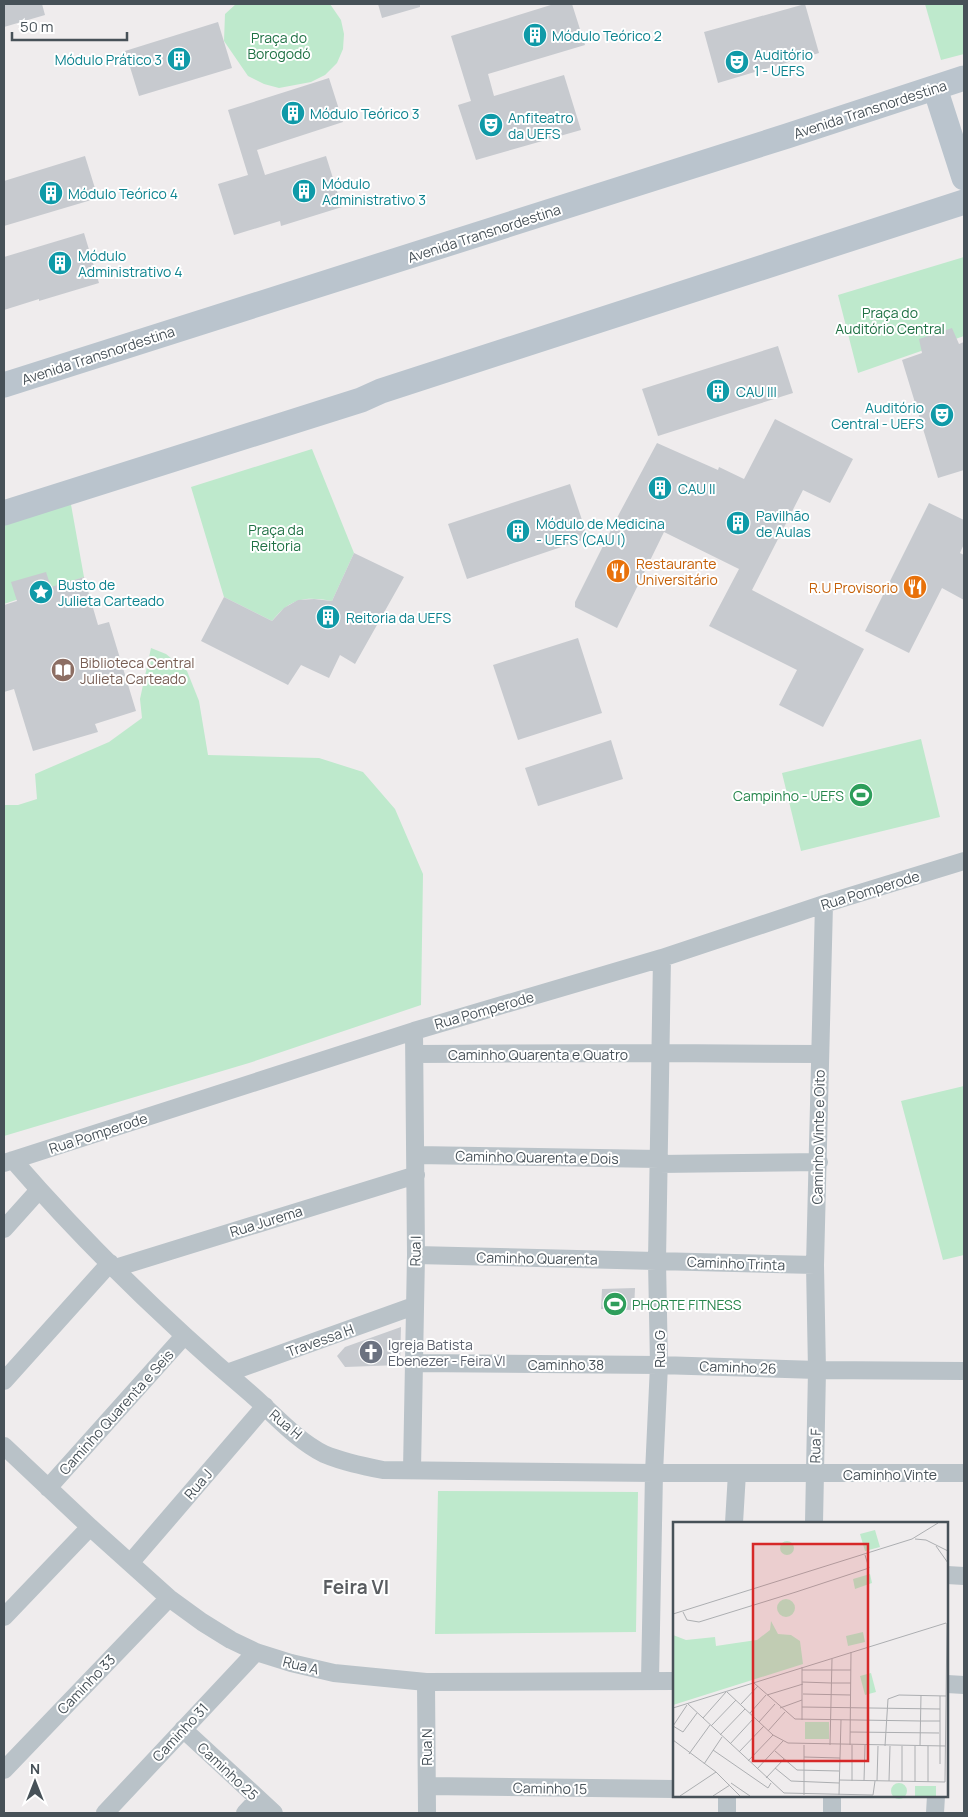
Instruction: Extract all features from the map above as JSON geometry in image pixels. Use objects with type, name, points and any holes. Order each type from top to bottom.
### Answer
[{"type":"street","name":"Avenida Transnordestina","points":[[4,385],[964,78]]},
{"type":"street","points":[[935,88],[964,178]]},
{"type":"street","points":[[4,512],[361,400],[390,388],[964,202]]},
{"type":"street","name":"Rua Pomperode","points":[[8,1162],[574,979],[662,958],[824,904],[964,861]]},
{"type":"street","name":"Caminho Vinte e Oito","points":[[817,1370],[815,1265],[824,904]]},
{"type":"street","name":"Rua G","points":[[650,1680],[654,1473],[659,1365],[657,1260],[662,958]]},
{"type":"street","name":"Rua I","points":[[412,1470],[416,1255],[414,1031]]},
{"type":"street","name":"Caminho Quarenta e Quatro","points":[[415,1054],[819,1054]]},
{"type":"street","name":"Caminho Quarenta e Dois","points":[[416,1155],[659,1162],[819,1162]]},
{"type":"street","name":"Rua H","points":[[8,1162],[39,1190],[184,1336],[295,1434],[324,1453],[353,1464],[383,1470],[737,1473]]},
{"type":"street","name":"Rua Jurema","points":[[113,1265],[416,1175]]},
{"type":"street","points":[[4,1229],[39,1190]]},
{"type":"street","name":"Caminho Quarenta","points":[[416,1255],[657,1260]]},
{"type":"street","name":"Caminho Trinta","points":[[657,1260],[815,1265]]},
{"type":"street","points":[[4,1381],[113,1265]]},
{"type":"street","name":"Travessa H","points":[[227,1374],[414,1306]]},
{"type":"street","name":"Caminho Quarenta e Seis","points":[[48,1488],[184,1336]]},
{"type":"street","name":"Caminho 38","points":[[413,1363],[659,1365]]},
{"type":"street","name":"Caminho 26","points":[[659,1365],[817,1370],[964,1371]]},
{"type":"street","name":"Rua F","points":[[814,1522],[817,1370]]},
{"type":"street","name":"Rua J","points":[[131,1562],[265,1406]]},
{"type":"street","name":"Rua A","points":[[7,1455],[48,1488],[169,1598],[202,1622],[231,1640],[256,1652],[291,1663],[334,1673],[426,1682],[673,1681]]},
{"type":"street","points":[[734,1522],[737,1473]]},
{"type":"street","name":"Caminho Vinte","points":[[737,1473],[964,1473]]},
{"type":"street","points":[[4,1617],[90,1527]]},
{"type":"street","points":[[948,1575],[964,1576]]},
{"type":"street","name":"Caminho 33","points":[[4,1770],[169,1598]]},
{"type":"street","name":"Caminho 31","points":[[105,1813],[256,1652]]},
{"type":"street","name":"Rua N","points":[[426,1682],[427,1813]]},
{"type":"street","points":[[948,1684],[964,1684]]},
{"type":"street","name":"Caminho 25","points":[[183,1729],[274,1813]]},
{"type":"street","name":"Caminho 15","points":[[426,1786],[673,1790]]},
{"type":"street","points":[[727,1797],[727,1813]]},
{"type":"street","points":[[832,1797],[832,1813]]},
{"type":"street","points":[[936,1797],[936,1813]]},
{"type":"street","points":[[245,1813],[258,1799]]},
{"type":"green space","name":"Praça do Borogodó","points":[[236,4],[330,4],[341,20],[344,34],[343,49],[337,63],[325,75],[311,82],[279,88],[264,84],[248,76],[224,41],[225,14]]},
{"type":"green space","points":[[925,4],[964,4],[964,54],[941,60]]},
{"type":"green space","name":"Praça do Auditório Central","points":[[964,257],[964,336],[858,373],[838,295]]},
{"type":"green space","name":"Praça da Reitoria","points":[[312,449],[354,553],[332,601],[299,600],[285,607],[272,621],[224,597],[191,487]]},
{"type":"green space","points":[[70,499],[84,577],[4,604],[4,515]]},
{"type":"green space","points":[[151,648],[166,654],[187,671],[199,701],[208,755],[319,758],[363,772],[395,809],[423,874],[421,1005],[249,1063],[4,1136],[4,805],[18,805],[37,799],[35,774],[109,742],[142,718],[140,699]]},
{"type":"green space","name":"Campinho - UEFS","points":[[921,739],[940,817],[801,851],[782,773]]},
{"type":"green space","points":[[964,1086],[964,1255],[943,1260],[901,1101]]},
{"type":"green space","points":[[438,1491],[638,1492],[636,1632],[435,1634]]},
{"type":"building","points":[[4,4],[42,4],[45,15],[4,27]]},
{"type":"building","points":[[378,4],[420,4],[420,7],[382,18]]},
{"type":"building","points":[[554,4],[572,4],[585,45],[488,74],[494,96],[564,75],[581,130],[476,160],[458,105],[471,101],[451,36]]},
{"type":"building","points":[[805,4],[819,53],[718,83],[704,32]]},
{"type":"building","name":"Módulo Prático 3","points":[[218,22],[232,68],[139,96],[125,51]]},
{"type":"building","points":[[329,78],[343,122],[257,150],[265,175],[326,156],[342,207],[281,226],[280,221],[234,235],[218,184],[248,175],[228,110]]},
{"type":"building","name":"Módulo Teórico 4","points":[[85,156],[98,198],[4,226],[4,181]]},
{"type":"building","name":"Módulo Administrativo 4","points":[[84,233],[99,283],[4,310],[4,257]]},
{"type":"building","name":"Auditório Central - UEFS","points":[[952,328],[959,344],[964,342],[964,470],[938,478],[902,360],[922,353],[919,339]]},
{"type":"building","name":"CAU III","points":[[778,346],[793,393],[658,436],[642,389]]},
{"type":"building","points":[[775,419],[853,459],[830,503],[803,490],[752,590],[864,649],[823,727],[779,705],[797,670],[709,626],[739,569],[664,532],[617,628],[575,607],[575,602],[619,514],[657,443],[718,470],[719,467],[744,479]]},
{"type":"building","name":"Módulo de Medicina - UEFS (CAU I)","points":[[570,484],[588,538],[467,579],[448,524]]},
{"type":"building","name":"R.U Provisorio","points":[[929,503],[964,520],[964,544],[960,553],[964,555],[964,600],[942,588],[909,653],[865,631]]},
{"type":"building","name":"Reitoria da UEFS","points":[[354,553],[404,577],[355,664],[340,655],[329,678],[301,665],[288,685],[201,641],[224,597],[272,621],[284,608],[298,600],[332,601]]},
{"type":"building","name":"Biblioteca Central Julieta Carteado","points":[[46,572],[51,587],[84,577],[98,625],[109,622],[136,711],[95,724],[98,732],[33,751],[14,689],[4,692],[4,605],[17,601],[11,582]]},
{"type":"building","points":[[578,638],[602,713],[518,740],[493,665]]},
{"type":"building","points":[[611,740],[623,779],[538,806],[525,768]]},
{"type":"building","name":"PHORTE FITNESS","points":[[635,1288],[634,1310],[601,1309],[602,1289]]},
{"type":"building","name":"Igreja Batista Ebenezer - Feira VI","points":[[401,1327],[400,1365],[345,1367],[337,1356],[345,1347]]},
{"type":"place","name":"Módulo Teórico 2","points":[[535,35]]},
{"type":"place","name":"Módulo Prático 3","points":[[179,59]]},
{"type":"place","name":"Auditório 1 - UEFS","points":[[737,62]]},
{"type":"place","name":"Módulo Teórico 3","points":[[293,113]]},
{"type":"place","name":"Anfiteatro da UEFS","points":[[491,125]]},
{"type":"place","name":"Módulo Administrativo 3","points":[[304,191]]},
{"type":"place","name":"Módulo Teórico 4","points":[[51,193]]},
{"type":"place","name":"Módulo Administrativo 4","points":[[60,263]]},
{"type":"place","name":"CAU III","points":[[718,391]]},
{"type":"place","name":"Auditório Central - UEFS","points":[[942,415]]},
{"type":"place","name":"CAU II","points":[[660,488]]},
{"type":"place","name":"Pavilhão de Aulas","points":[[738,523]]},
{"type":"place","name":"Módulo de Medicina - UEFS (CAU I)","points":[[518,531]]},
{"type":"place","name":"Restaurante Universitário","points":[[618,571]]},
{"type":"place","name":"R.U Provisorio","points":[[915,587]]},
{"type":"place","name":"Busto de Julieta Carteado","points":[[41,592]]},
{"type":"place","name":"Reitoria da UEFS","points":[[328,617]]},
{"type":"place","name":"Biblioteca Central Julieta Carteado","points":[[63,670]]},
{"type":"place","name":"Campinho - UEFS","points":[[861,795]]},
{"type":"place","name":"PHORTE FITNESS","points":[[615,1304]]},
{"type":"place","name":"Igreja Batista Ebenezer - Feira VI","points":[[371,1352]]},
{"type":"district","name":"Feira VI","points":[[356,1587]]}]
